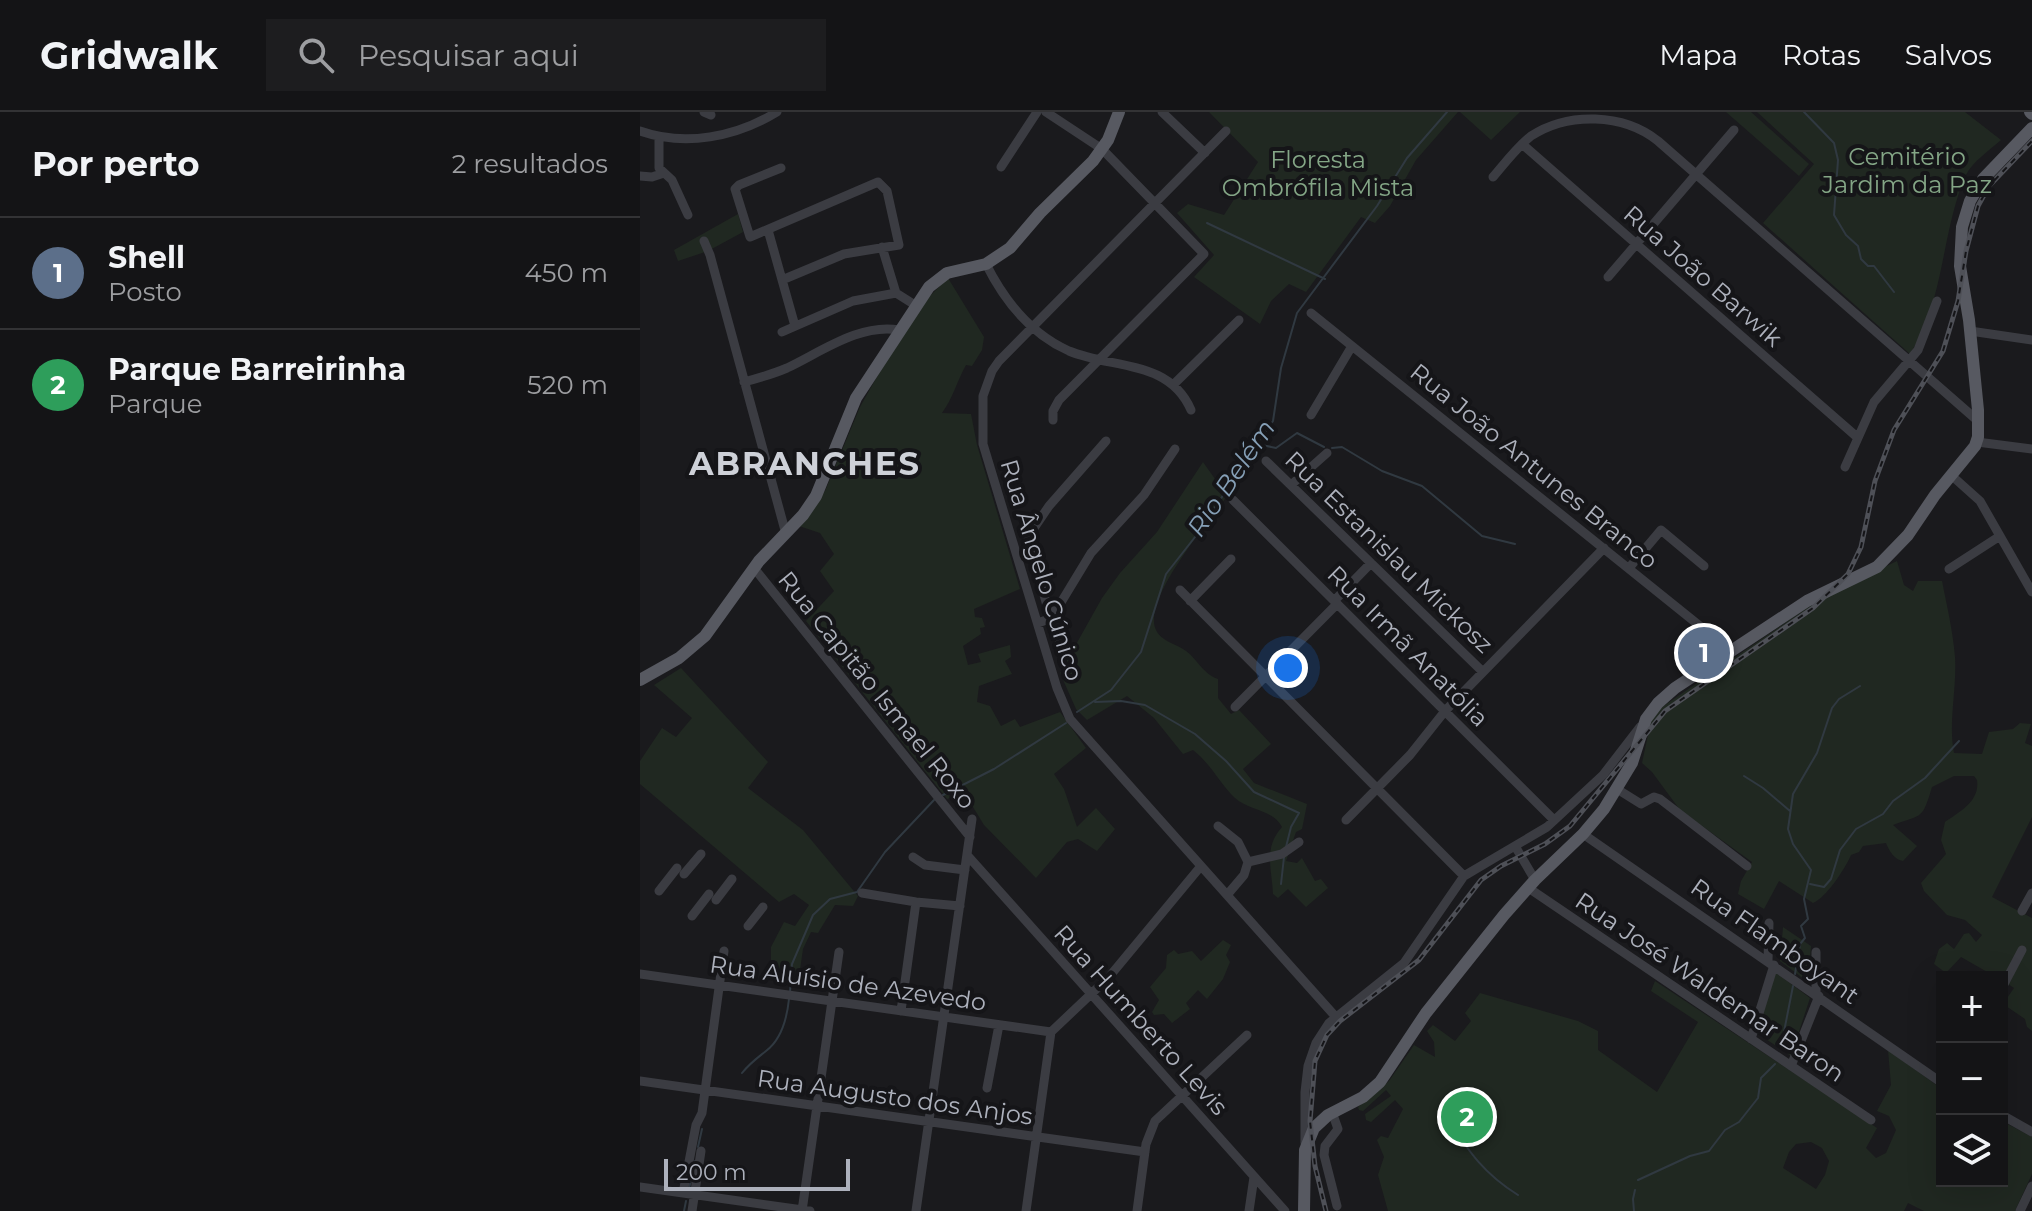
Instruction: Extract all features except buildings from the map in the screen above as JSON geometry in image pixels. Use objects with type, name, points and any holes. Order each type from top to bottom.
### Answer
[{"type":"main road","points":[[640,680],[679,658],[705,636],[754,568],[816,496],[856,398],[929,287],[941,276],[954,270],[986,264],[1010,248],[1033,220],[1084,172],[1102,149],[1119,112]]},
{"type":"main road","points":[[1304,1211],[1305,1150],[1314,1128],[1332,1112],[1363,1097],[1380,1082],[1426,1013],[1531,884],[1583,834],[1617,789],[1632,763],[1646,719],[1665,696],[1820,594],[1877,567],[1908,535],[1977,442],[1970,331],[1959,257],[1966,213],[1983,179],[2032,128]]},
{"type":"street","points":[[640,131],[659,137],[690,139],[732,132],[777,112]]},
{"type":"street","points":[[1001,167],[1037,112]]},
{"type":"street","points":[[1046,112],[1102,149],[1204,254],[1059,400],[1053,411],[1053,420]]},
{"type":"street","points":[[1162,112],[1205,153]]},
{"type":"street","points":[[1493,177],[1522,144],[1544,128],[1566,119],[1611,119],[1631,125],[1650,135],[1696,174],[1978,421]]},
{"type":"street","points":[[1608,277],[1734,130]]},
{"type":"street","name":"Rua Ângelo Cúnico","points":[[1226,131],[1032,326],[992,371],[983,396],[981,420],[986,458],[1061,700],[1070,719],[1335,1016]]},
{"type":"street","points":[[659,137],[662,170],[672,180],[688,215]]},
{"type":"street","name":"Rua João Barwik","points":[[1522,144],[1857,437]]},
{"type":"street","points":[[781,168],[735,189],[748,236],[753,237],[878,182],[887,191],[899,245],[844,254],[782,280]]},
{"type":"street","points":[[640,175],[662,170]]},
{"type":"street","points":[[768,230],[795,326]]},
{"type":"street","points":[[704,241],[786,534]]},
{"type":"street","points":[[882,247],[899,295],[915,305]]},
{"type":"street","points":[[986,264],[1006,298],[1032,326],[1062,347],[1099,360],[1148,370],[1173,385],[1191,410]]},
{"type":"street","points":[[782,332],[853,301],[899,295]]},
{"type":"street","points":[[1845,467],[1874,402],[1923,341],[1937,301]]},
{"type":"street","name":"Rua João Antunes Branco","points":[[1311,313],[1731,651]]},
{"type":"street","points":[[1173,385],[1239,320]]},
{"type":"street","points":[[744,382],[784,369],[859,334],[880,329],[899,330]]},
{"type":"street","points":[[1970,331],[2032,340]]},
{"type":"street","points":[[1311,415],[1352,346]]},
{"type":"street","points":[[1059,640],[1054,614],[1046,602],[1028,537],[1049,506],[1106,441]]},
{"type":"street","points":[[1977,442],[2032,449]]},
{"type":"street","points":[[1036,619],[1054,614],[1091,553],[1144,495],[1175,449]]},
{"type":"street","points":[[1291,485],[1327,453]]},
{"type":"street","name":"Rua Estanislau Mickosz","points":[[1266,461],[1483,672]]},
{"type":"street","points":[[1951,475],[1980,501],[2032,592]]},
{"type":"street","name":"Rua Irmã Anatólia","points":[[1233,500],[1554,820]]},
{"type":"street","points":[[1629,568],[1661,530],[1704,566]]},
{"type":"street","points":[[1949,569],[2000,536]]},
{"type":"street","points":[[1346,820],[1415,750],[1445,711],[1604,548]]},
{"type":"street","points":[[1190,601],[1231,559]]},
{"type":"street","points":[[1235,707],[1371,563]]},
{"type":"street","name":"Rua Capitão Ismael Roxo","points":[[754,568],[970,837]]},
{"type":"street","points":[[1180,590],[1464,876]]},
{"type":"street","points":[[1305,1150],[1308,1066],[1321,1033],[1335,1016],[1404,963],[1464,876],[1554,820],[1603,775],[1646,719]]},
{"type":"street","points":[[1617,789],[1641,804],[1654,797],[1660,799],[1747,866]]},
{"type":"street","points":[[916,1211],[972,819]]},
{"type":"street","points":[[1218,826],[1238,842],[1248,862],[1244,875],[1227,895]]},
{"type":"street","name":"Rua Flamboyant","points":[[1583,834],[1936,1079]]},
{"type":"street","points":[[1248,862],[1282,854],[1299,842]]},
{"type":"street","points":[[1515,846],[1531,884]]},
{"type":"street","points":[[659,891],[701,854]]},
{"type":"street","name":"Rua Humberto Levis","points":[[967,855],[1285,1211]]},
{"type":"street","points":[[913,857],[925,865],[965,870]]},
{"type":"street","points":[[1026,1211],[1051,1032],[1114,971],[1201,866]]},
{"type":"street","points":[[692,916],[732,879]]},
{"type":"street","name":"Rua José Waldemar Baron","points":[[1531,884],[1871,1120]]},
{"type":"street","points":[[862,893],[960,906]]},
{"type":"street","points":[[2022,911],[2032,893]]},
{"type":"street","points":[[901,1011],[916,902]]},
{"type":"street","points":[[748,926],[763,907]]},
{"type":"street","points":[[1751,1039],[1771,963],[1769,923]]},
{"type":"street","points":[[2008,977],[2022,950]]},
{"type":"street","points":[[683,1193],[705,1091],[724,951]]},
{"type":"street","points":[[802,1210],[839,952]]},
{"type":"street","points":[[1791,1066],[1817,995],[1816,952]]},
{"type":"street","name":"Rua Aluísio de Azevedo","points":[[640,974],[1051,1032]]},
{"type":"street","points":[[987,1088],[999,1025]]},
{"type":"street","points":[[1137,1211],[1145,1152],[1155,1121],[1247,1035]]},
{"type":"street","name":"Rua Augusto dos Anjos","points":[[640,1081],[1145,1152]]},
{"type":"street","points":[[1332,1112],[1338,1129],[1325,1146],[1324,1155],[1337,1206]]},
{"type":"street","points":[[2008,1118],[2032,1132]]},
{"type":"street","points":[[692,1211],[701,1151]]},
{"type":"street","points":[[1249,1211],[1254,1177]]},
{"type":"street","points":[[2020,1211],[2032,1186]]},
{"type":"street","points":[[640,1187],[810,1211]]},
{"type":"green space","name":"Floresta Ombrófila Mista","points":[[1209,112],[1458,112],[1416,160],[1390,206],[1375,223],[1361,217],[1306,292],[1289,284],[1271,301],[1260,324],[1194,277],[1214,255],[1177,213],[1188,204],[1224,215],[1258,162]]},
{"type":"green space","name":"Floresta Ombrófila Mista","points":[[1460,112],[1520,112],[1491,140]]},
{"type":"green space","points":[[1726,112],[1751,112],[1809,164],[1799,176]]},
{"type":"green space","name":"Cemitério Jardim da Paz","points":[[1757,112],[1965,112],[2001,140],[1966,175],[1930,312],[1910,354],[1763,223],[1814,164]]},
{"type":"green space","points":[[738,214],[743,232],[708,251],[678,261],[674,250]]},
{"type":"green space","points":[[948,278],[984,337],[982,350],[972,366],[966,365],[942,413],[971,414],[977,445],[1020,589],[974,609],[975,617],[982,618],[985,627],[980,628],[981,634],[963,646],[968,665],[981,662],[978,654],[1010,645],[1011,657],[1005,661],[1012,674],[979,686],[977,702],[990,706],[1001,726],[1015,719],[1020,727],[1060,712],[1086,748],[1054,774],[1064,789],[1077,827],[1096,808],[1115,829],[1097,851],[1078,839],[1067,842],[1036,878],[984,825],[965,794],[947,799],[806,621],[834,591],[820,571],[834,554],[820,533],[799,526],[825,491],[860,407],[888,357],[925,301]]},
{"type":"green space","points":[[1203,462],[1227,496],[1167,581],[1154,617],[1156,630],[1218,679],[1218,698],[1231,714],[1239,710],[1271,744],[1243,769],[1254,783],[1307,804],[1302,829],[1296,832],[1286,861],[1297,863],[1302,858],[1315,881],[1321,879],[1328,888],[1306,907],[1288,889],[1278,898],[1273,894],[1271,851],[1272,843],[1282,827],[1278,821],[1235,798],[1200,756],[1193,750],[1183,754],[1154,718],[1127,696],[1087,720],[1076,709],[1060,673],[1102,598],[1157,532]]},
{"type":"green space","points":[[1897,561],[1904,585],[1913,591],[1918,581],[1942,581],[1955,657],[1954,753],[1982,754],[1989,732],[2013,729],[2020,723],[2031,724],[2025,743],[2032,746],[2032,817],[1992,897],[2032,918],[2032,1031],[2025,1019],[2008,1007],[2008,997],[2014,988],[2008,984],[2008,971],[1986,971],[1961,957],[1948,971],[1934,964],[1939,949],[1947,943],[1954,949],[1964,934],[1969,933],[1976,942],[1982,935],[1965,920],[1947,915],[1924,891],[1921,883],[1946,854],[1941,840],[1945,822],[1963,809],[1976,794],[1977,780],[1974,776],[1954,776],[1932,787],[1920,814],[1893,825],[1917,846],[1903,861],[1893,855],[1886,843],[1863,846],[1851,855],[1835,882],[1818,900],[1813,903],[1779,881],[1764,909],[1738,894],[1741,881],[1752,862],[1680,810],[1642,763],[1651,721],[1662,707],[1823,597]]},
{"type":"green space","points":[[681,668],[768,762],[748,788],[803,830],[858,896],[853,906],[835,905],[818,933],[811,932],[803,949],[798,984],[771,979],[771,947],[784,922],[795,926],[809,905],[794,894],[779,902],[640,784],[640,761],[662,728],[676,737],[692,718],[654,685]]},
{"type":"green space","points":[[1783,927],[1811,946],[1808,982],[1780,961]]},
{"type":"green space","points":[[1223,940],[1231,945],[1226,955],[1230,962],[1223,979],[1207,999],[1198,990],[1186,1003],[1190,1009],[1172,1023],[1164,1014],[1154,1015],[1152,1012],[1159,1000],[1150,987],[1166,968],[1167,955],[1174,950],[1178,954],[1192,951],[1201,961]]},
{"type":"green space","points":[[1775,972],[1810,998],[1791,1056],[1757,1033]]},
{"type":"green space","points":[[1655,981],[1877,1128],[1866,1148],[1876,1158],[1886,1153],[1896,1130],[1889,1116],[1877,1111],[1891,1085],[1888,1050],[1936,1085],[1936,1187],[2008,1187],[2008,1124],[2032,1137],[2032,1174],[2015,1211],[1924,1211],[1908,1203],[1904,1211],[1388,1211],[1378,1175],[1384,1157],[1377,1140],[1381,1136],[1388,1138],[1403,1109],[1395,1100],[1371,1122],[1366,1120],[1365,1114],[1391,1096],[1386,1090],[1363,1111],[1358,1107],[1389,1081],[1414,1045],[1435,1057],[1434,1042],[1427,1031],[1433,1025],[1455,1041],[1471,1021],[1465,1013],[1480,993],[1578,1021],[1598,1031],[1598,1050],[1657,1092],[1698,1022],[1651,991]],"holes":[[[1811,1142],[1822,1148],[1829,1161],[1816,1189],[1783,1168],[1796,1144]]]},
{"type":"waterway","name":"Rio Belém","points":[[1077,712],[1111,690],[1141,652],[1166,574],[1195,537],[1273,421],[1281,368],[1297,313],[1377,206],[1407,158],[1447,112]]},
{"type":"waterway","name":"Rio Belém","points":[[1804,112],[1834,143],[1838,160],[1834,215],[1846,235],[1858,246],[1861,259],[1868,266],[1874,266],[1894,292]]},
{"type":"waterway","points":[[1207,223],[1325,279]]},
{"type":"waterway","points":[[1262,445],[1276,448],[1297,433],[1324,447]]},
{"type":"waterway","points":[[1332,448],[1342,447],[1382,471],[1422,486],[1482,536],[1515,544]]},
{"type":"waterway","points":[[1795,974],[1800,944],[1805,938],[1801,926],[1808,919],[1804,899],[1811,870],[1793,844],[1788,829],[1793,794],[1817,753],[1832,708],[1839,699],[1860,686]]},
{"type":"waterway","points":[[1095,702],[1121,701],[1145,705],[1195,734],[1226,761],[1254,792],[1299,813],[1291,827],[1286,847]]},
{"type":"waterway","name":"Rio Belém","points":[[943,795],[994,769],[1066,723]]},
{"type":"waterway","points":[[1810,884],[1824,887],[1831,879],[1840,850],[1856,829],[1883,814],[1893,801],[1925,778],[1959,741]]},
{"type":"waterway","points":[[1744,776],[1790,811]]},
{"type":"waterway","name":"Rio Belém","points":[[790,992],[792,964],[813,915],[830,899],[857,892],[885,852],[934,800]]},
{"type":"waterway","points":[[1281,884],[1284,857]]},
{"type":"waterway","points":[[1781,1047],[1793,986]]},
{"type":"waterway","name":"Rio Belém","points":[[742,1073],[772,1046],[780,1034],[789,999]]},
{"type":"waterway","points":[[1638,1180],[1690,1156],[1709,1151],[1725,1130],[1739,1122],[1758,1098],[1761,1078],[1775,1064]]},
{"type":"waterway","points":[[1443,1112],[1484,1168],[1518,1195]]},
{"type":"waterway","name":"Rio Belém","points":[[698,1147],[702,1129]]},
{"type":"waterway","name":"Rio Belém","points":[[689,1189],[695,1161]]},
{"type":"waterway","points":[[1634,1211],[1635,1190]]},
{"type":"waterway","name":"Rio Belém","points":[[684,1211],[686,1201]]},
{"type":"railway","points":[[1326,1211],[1315,1166],[1310,1121],[1315,1061],[1327,1035],[1340,1021],[1419,960],[1481,880],[1545,844],[1570,826],[1665,711],[1813,608],[1848,574],[1861,547],[1875,481],[1894,430],[1943,351],[1958,301],[1966,251],[1978,206],[1989,186],[2032,141]]},
{"type":"place","name":"Shell","points":[[1704,653]]},
{"type":"place","name":"Parque Barreirinha","points":[[1467,1117]]},
{"type":"district","name":"ABRANCHES","points":[[805,463]]}]
